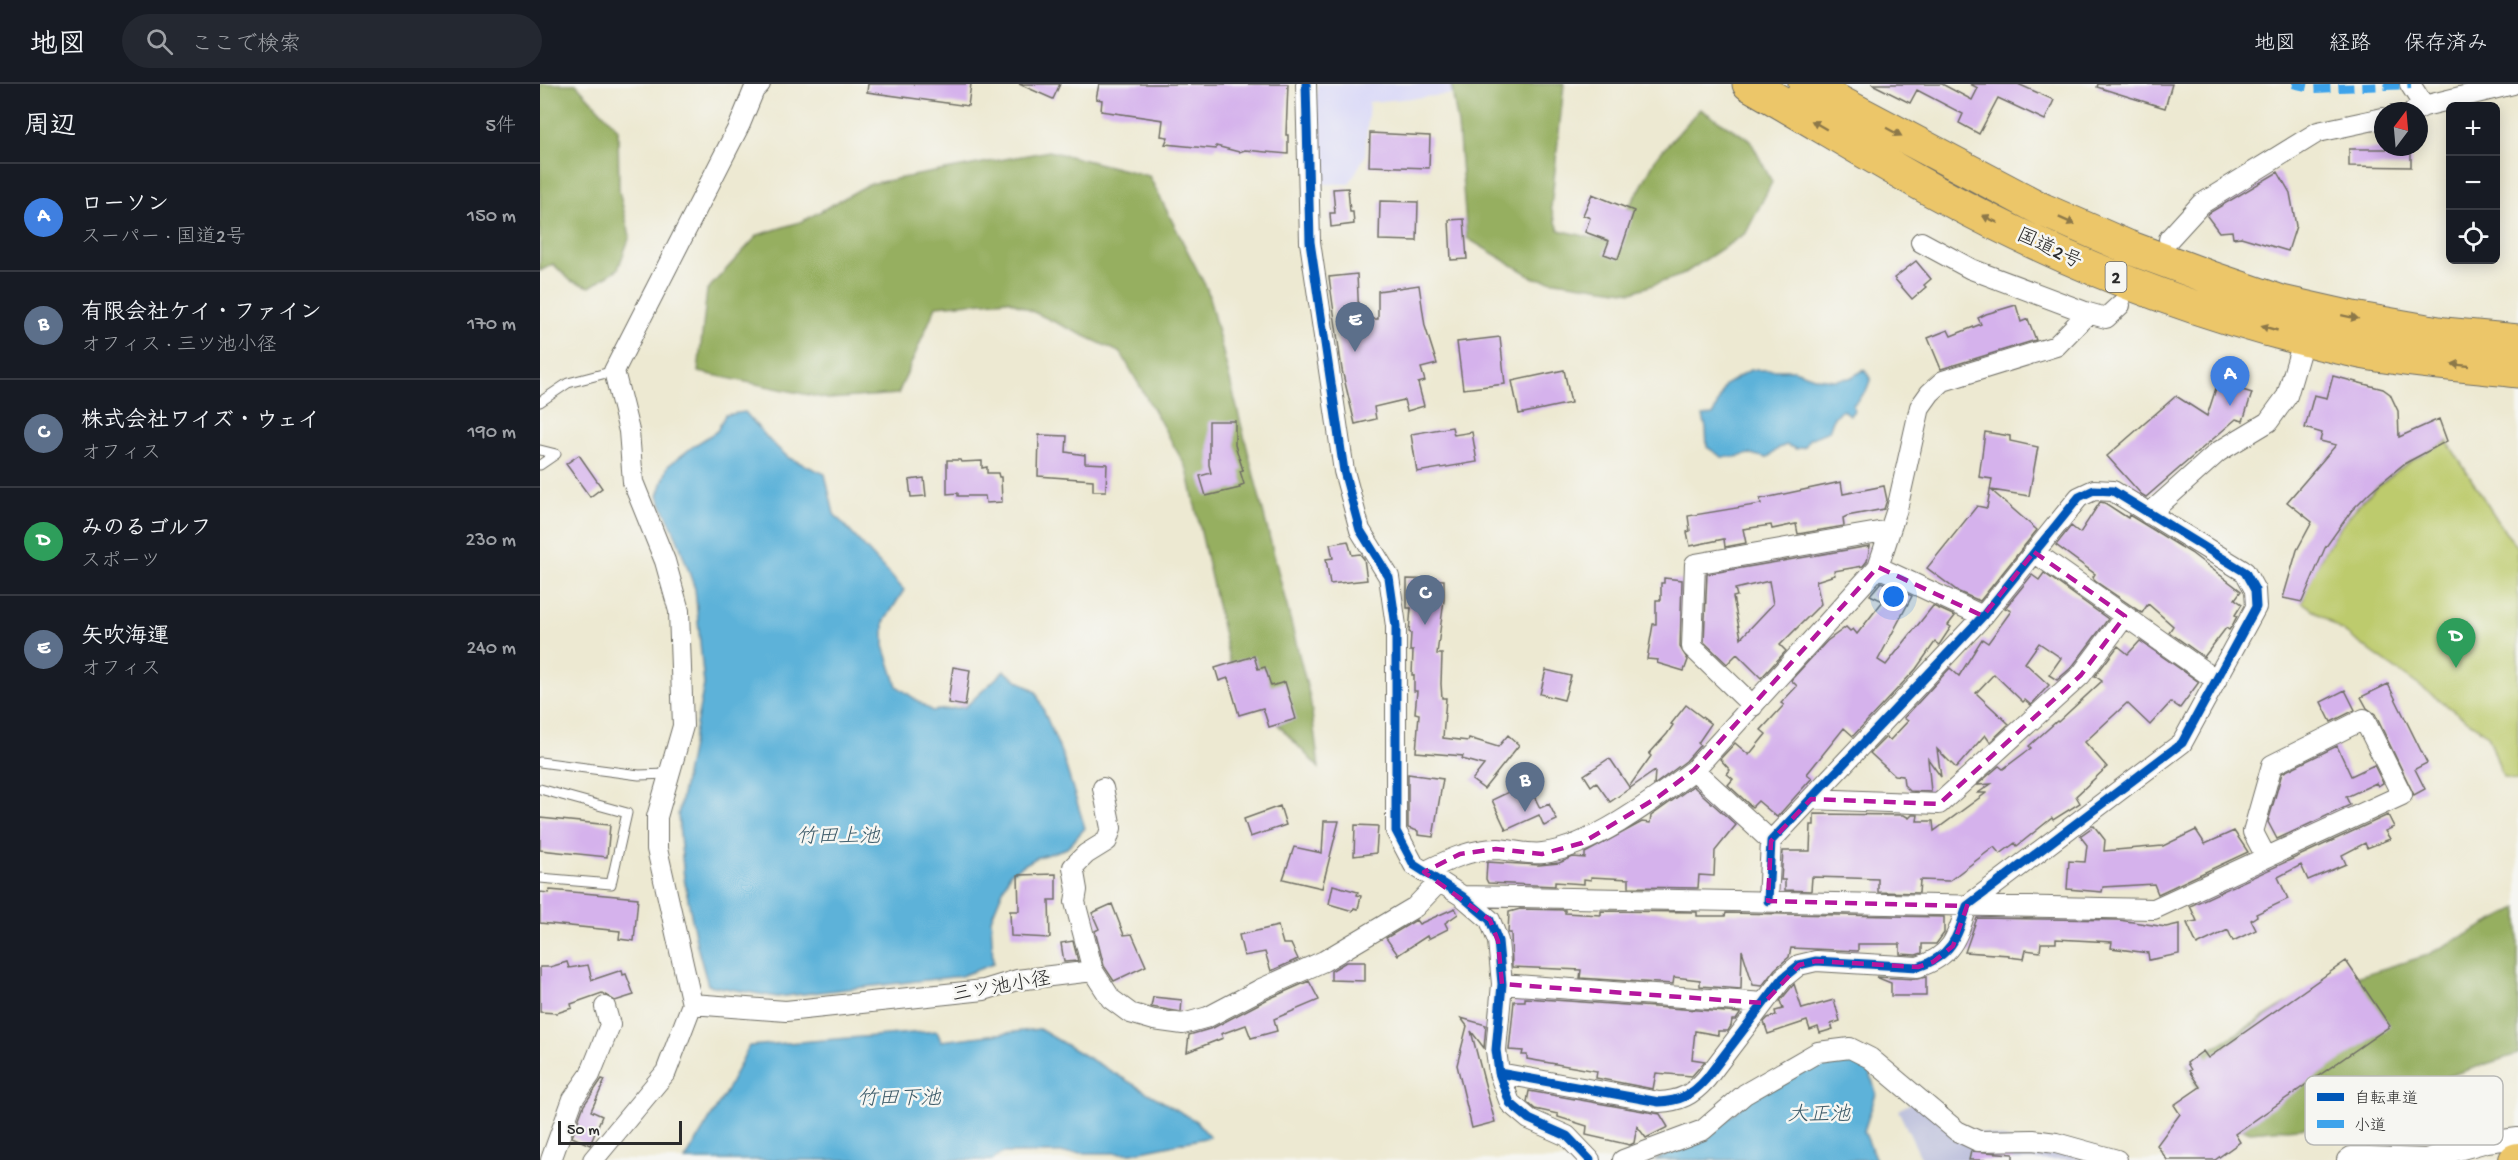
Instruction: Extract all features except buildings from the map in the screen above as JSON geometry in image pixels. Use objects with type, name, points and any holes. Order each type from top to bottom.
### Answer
[{"type":"highway","name":"国道2号","points":[[1749,84],[1939,194],[2037,242],[2131,283],[2201,309],[2362,352],[2518,371]]},
{"type":"highway","name":"国道2号","points":[[1805,84],[2043,210],[2128,247],[2209,278],[2282,302],[2353,318],[2444,334],[2518,341]]},
{"type":"street","points":[[593,1160],[666,1072],[692,1004],[657,849],[657,817],[683,726],[679,611],[665,561],[633,482],[629,431],[614,371],[740,124],[754,90],[760,84]]},
{"type":"street","points":[[1306,84],[1310,242],[1344,471],[1360,530],[1389,577],[1396,626],[1396,831],[1414,865],[1462,897],[1490,920],[1498,941],[1502,984],[1496,1050],[1499,1073],[1510,1103],[1528,1119],[1567,1136],[1590,1160]]},
{"type":"street","points":[[2410,84],[2417,102]]},
{"type":"street","points":[[2428,106],[2512,84]]},
{"type":"street","points":[[2169,239],[2201,204],[2318,132],[2374,120]]},
{"type":"street","points":[[1921,242],[1971,269],[2088,313],[2106,318],[2120,305]]},
{"type":"street","points":[[1102,788],[1111,828],[1107,842],[1086,854],[1073,867],[1077,890],[1075,902],[1093,971],[1111,999],[1130,1013],[1154,1020],[1184,1024],[1208,1017],[1261,989],[1324,961],[1415,907],[1431,878],[1460,854],[1496,849],[1542,854],[1582,843],[1658,797],[1694,770],[1878,567],[1911,454],[1920,407],[1930,393],[1943,381],[2056,346],[2088,313]]},
{"type":"street","points":[[2149,514],[2218,452],[2268,422],[2287,396],[2304,338]]},
{"type":"street","points":[[1499,1073],[1659,1102],[1676,1101],[1695,1092],[1706,1080],[1783,978],[1799,965],[1816,961],[1918,967],[1933,962],[1953,946],[1967,906],[2182,743],[2256,607],[2255,590],[2245,572],[2113,491],[2094,490],[2079,497],[1983,616],[1771,841],[1768,901]]},
{"type":"street","points":[[1753,706],[1692,647],[1695,564],[1890,530]]},
{"type":"street","points":[[2034,552],[2216,680]]},
{"type":"street","points":[[1878,567],[1983,616]]},
{"type":"street","points":[[1811,799],[1939,804],[2081,675],[2125,616]]},
{"type":"street","points":[[1462,897],[2154,909],[2402,795],[2364,718],[2272,765],[2253,832],[2266,857]]},
{"type":"street","points":[[1694,770],[1771,841]]},
{"type":"street","name":"三ツ池小径","points":[[692,1004],[786,1011],[984,990],[1017,980],[1093,971]]},
{"type":"street","points":[[1502,984],[1764,1003]]},
{"type":"street","points":[[551,1160],[573,1099],[590,1075],[610,1025],[605,1007]]},
{"type":"street","points":[[1623,1160],[1703,1130],[1745,1094],[1818,1052],[1850,1048],[1870,1058],[1957,1131],[1978,1141],[2044,1141],[2080,1148],[2117,1160]]},
{"type":"street","points":[[2503,1140],[2518,1138]]},
{"type":"street","points":[[2347,1160],[2352,1157],[2426,1159],[2476,1145]]},
{"type":"lane","points":[[540,402],[568,383],[614,371]]},
{"type":"lane","points":[[540,450],[556,454],[540,465]]},
{"type":"lane","points":[[540,762],[639,775],[668,774]]},
{"type":"lane","points":[[540,789],[627,813],[611,884],[540,878]]},
{"type":"highlighted area","points":[[2034,552],[2125,616],[2081,675],[1939,804],[1811,799],[1771,841],[1768,901],[1967,906],[1953,946],[1933,962],[1918,967],[1816,961],[1799,965],[1764,1003],[1502,984],[1498,941],[1490,920],[1424,872],[1460,854],[1496,849],[1542,854],[1582,843],[1658,797],[1694,770],[1878,567],[1983,616]]},
{"type":"shaded area","points":[[1317,84],[1465,84],[1467,93],[1369,102],[1365,156],[1349,184],[1315,184]]},
{"type":"shaded area","points":[[1915,1101],[1940,1122],[2091,1160],[1922,1160],[1898,1110]]},
{"type":"green space","points":[[540,84],[576,84],[618,129],[619,191],[630,236],[618,269],[590,287],[571,281],[553,264],[540,271]]},
{"type":"green space","points":[[1451,84],[1564,84],[1551,208],[1559,230],[1605,241],[1639,191],[1656,158],[1700,109],[1750,140],[1772,182],[1746,233],[1682,275],[1632,292],[1534,278],[1467,238],[1458,125]]},
{"type":"green space","points":[[1049,151],[1149,176],[1207,289],[1310,698],[1319,768],[1233,677],[1187,469],[1121,353],[1008,300],[936,306],[898,394],[828,399],[698,372],[707,290],[758,235],[803,221],[869,184]]},
{"type":"green space","points":[[2447,441],[2505,532],[2518,547],[2518,781],[2503,777],[2488,735],[2302,602],[2325,550],[2340,527],[2358,506],[2398,470]]},
{"type":"green space","points":[[2518,908],[2518,1054],[2448,1076],[2305,1076],[2305,1127],[2250,1132],[2206,1114],[2187,1064],[2303,993],[2425,956]]},
{"type":"water","points":[[1750,370],[1794,370],[1817,378],[1834,380],[1850,378],[1864,370],[1871,378],[1866,391],[1853,405],[1854,411],[1850,415],[1842,410],[1834,417],[1829,431],[1809,439],[1805,447],[1796,449],[1786,445],[1767,458],[1750,454],[1722,457],[1707,447],[1703,416],[1713,415],[1725,385]]},
{"type":"water","name":"竹田上池","points":[[745,412],[770,441],[789,458],[825,474],[834,514],[904,590],[884,622],[884,646],[897,686],[932,711],[965,707],[1004,671],[1036,692],[1063,757],[1085,828],[1067,848],[1036,858],[1010,873],[991,919],[993,964],[961,976],[777,997],[708,985],[697,946],[684,878],[678,815],[704,685],[695,589],[677,538],[658,496],[668,466],[717,431],[725,415]]},
{"type":"water","name":"竹田下池","points":[[1039,1029],[1196,1121],[1210,1137],[1132,1153],[1002,1153],[993,1160],[685,1160],[726,1092],[749,1046],[937,1031],[941,1041]]},
{"type":"water","name":"大正池","points":[[1823,1056],[1855,1059],[1870,1072],[1876,1094],[1864,1131],[1876,1160],[1654,1160],[1705,1140],[1750,1098]]},
{"type":"marked path","points":[[2293,84],[2315,89],[2411,85]]},
{"type":"cycle path","points":[[1306,84],[1310,242],[1344,471],[1360,530],[1389,577],[1396,626],[1396,831],[1414,865],[1462,896],[1490,920],[1498,941],[1502,984],[1496,1050],[1499,1073],[1510,1103],[1529,1119],[1567,1136],[1590,1160]]},
{"type":"cycle path","points":[[1499,1073],[1659,1102],[1673,1100],[1691,1093],[1706,1079],[1783,978],[1799,965],[1816,961],[1918,967],[1939,957],[1956,936],[1967,906],[2182,743],[2256,607],[2255,590],[2245,572],[2113,491],[2094,490],[2079,497],[1983,616],[1771,841],[1768,901]]},
{"type":"place","name":"矢吹海運","points":[[1355,352]]},
{"type":"place","name":"ローソン","points":[[2230,406]]},
{"type":"place","name":"株式会社ワイズ・ウェイ","points":[[1425,625]]},
{"type":"place","name":"みのるゴルフ","points":[[2456,668]]},
{"type":"place","name":"有限会社ケイ・ファイン","points":[[1525,812]]}]
